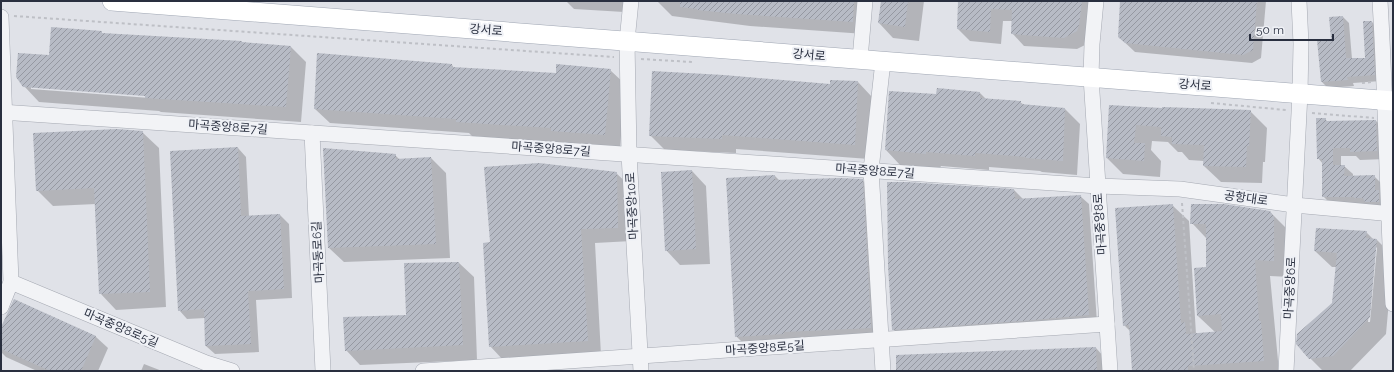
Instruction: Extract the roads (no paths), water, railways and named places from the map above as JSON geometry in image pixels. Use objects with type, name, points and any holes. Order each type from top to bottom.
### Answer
[{"type":"main road","name":"강서로","points":[[112,1],[627,50],[860,59],[1090,77],[1299,102],[1389,100]]},
{"type":"street","name":"마곡중앙10로","points":[[632,1],[627,50],[629,154],[641,364]]},
{"type":"street","points":[[860,59],[865,1]]},
{"type":"street","points":[[1090,77],[1096,1]]},
{"type":"street","points":[[1294,205],[1301,44],[1299,1]]},
{"type":"street","points":[[1380,1],[1389,100],[1386,119],[1393,304]]},
{"type":"street","points":[[1,17],[3,112],[11,282],[1,307]]},
{"type":"street","points":[[883,61],[871,170],[883,371]]},
{"type":"street","name":"마곡중앙8로","points":[[1090,77],[1110,371]]},
{"type":"street","name":"마곡중앙8로7길","points":[[3,112],[1098,186]]},
{"type":"street","name":"마곡동로6길","points":[[312,133],[323,371]]},
{"type":"street","name":"공항대로","points":[[1098,186],[1180,189],[1294,205],[1390,214]]},
{"type":"street","name":"마곡중앙6로","points":[[1286,371],[1294,205]]},
{"type":"street","name":"마곡중앙8로5길","points":[[11,282],[206,363],[232,371]]},
{"type":"street","name":"마곡중앙8로5길","points":[[423,371],[641,364],[881,340],[1107,324]]}]
